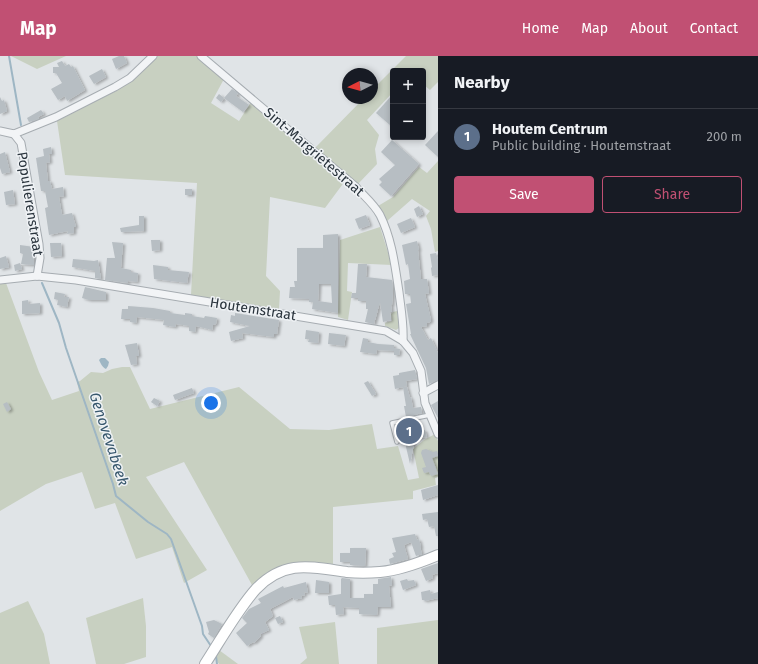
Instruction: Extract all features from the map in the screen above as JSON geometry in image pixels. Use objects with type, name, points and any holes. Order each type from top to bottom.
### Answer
[{"type":"street","name":"Populierenstraat","points":[[14,134],[56,117],[115,87],[130,78],[154,56]]},
{"type":"street","name":"Sint-Margrietestraat","points":[[201,56],[356,187],[370,202],[379,215],[384,226],[394,259],[404,328],[403,341]]},
{"type":"street","name":"Populierenstraat","points":[[0,130],[14,134],[21,143],[36,223],[40,258],[37,276]]},
{"type":"street","name":"Houtemstraat","points":[[0,280],[37,276],[76,280],[386,331],[403,341],[413,352],[421,371],[424,403],[438,434]]},
{"type":"street","points":[[423,393],[438,385]]},
{"type":"street","points":[[205,664],[239,612],[257,589],[274,575],[285,570],[305,566],[348,572],[379,572],[407,567],[438,555]]},
{"type":"lane","points":[[397,442],[392,423],[430,415]]},
{"type":"green space","points":[[11,56],[66,56],[37,69]]},
{"type":"green space","points":[[157,56],[197,56],[224,79],[211,103],[239,121],[251,102],[345,181],[325,208],[270,197],[266,276],[280,291],[279,309],[191,295],[197,183],[65,175],[57,121],[118,90],[131,81]]},
{"type":"green space","points":[[406,56],[438,56],[438,82],[430,90],[426,87],[426,68],[394,68]]},
{"type":"green space","points":[[390,72],[390,95],[367,120],[379,135],[375,149],[377,164],[358,184],[315,148],[358,104],[378,104],[378,84]]},
{"type":"green space","points":[[438,161],[438,251],[435,252],[431,229],[426,216],[430,211],[412,199],[387,221],[378,206],[393,197],[419,167],[427,173]]},
{"type":"green space","points":[[380,227],[392,265],[348,263],[347,291],[352,292],[348,320],[338,317],[340,240]]},
{"type":"green space","points":[[6,283],[39,372],[52,400],[79,391],[77,382],[91,372],[103,373],[122,367],[130,367],[150,409],[239,387],[290,429],[329,430],[372,424],[377,449],[398,446],[408,480],[419,478],[413,449],[424,440],[435,434],[438,441],[438,477],[435,478],[436,485],[413,491],[413,499],[333,507],[333,564],[309,562],[290,564],[273,571],[252,585],[184,462],[146,477],[207,570],[184,583],[172,547],[136,559],[115,503],[95,509],[82,472],[46,484],[0,511],[0,284]]},
{"type":"green space","points":[[397,311],[399,328],[396,330],[385,326],[385,323],[392,321],[391,314]]},
{"type":"green space","points":[[143,598],[146,626],[146,657],[124,664],[96,664],[86,618]]},
{"type":"green space","points":[[28,601],[44,634],[50,664],[0,664],[0,613]]},
{"type":"green space","points":[[438,620],[438,664],[377,664],[377,628]]},
{"type":"green space","points":[[335,622],[339,664],[300,664],[307,658],[299,627]]},
{"type":"green space","points":[[219,650],[238,664],[219,664],[215,658]]},
{"type":"water","points":[[101,358],[105,358],[109,362],[106,369],[99,360]]},
{"type":"building","points":[[119,56],[124,56],[127,63],[116,69],[112,59]]},
{"type":"building","points":[[62,61],[65,66],[69,64],[71,67],[73,66],[85,90],[67,101],[65,96],[58,100],[51,89],[62,83],[56,73],[53,73],[53,67],[59,67],[57,63]]},
{"type":"building","points":[[102,69],[106,77],[94,84],[89,76]]},
{"type":"building","points":[[232,89],[238,93],[236,96],[249,105],[243,112],[224,98]]},
{"type":"building","points":[[219,94],[224,98],[221,102],[216,98]]},
{"type":"building","points":[[0,97],[2,101],[4,100],[7,111],[0,114]]},
{"type":"building","points":[[390,97],[390,125],[376,113]]},
{"type":"building","points":[[41,110],[44,114],[38,117],[39,119],[29,122],[27,118]]},
{"type":"building","points":[[438,131],[438,157],[425,145]]},
{"type":"building","points":[[392,140],[419,164],[391,196],[379,185],[382,182],[379,179],[395,165],[381,152]]},
{"type":"building","points":[[51,147],[52,154],[49,154],[50,162],[46,163],[48,181],[50,181],[52,189],[63,187],[64,196],[59,197],[62,215],[72,213],[76,227],[74,227],[74,233],[67,234],[68,231],[49,235],[45,208],[48,207],[45,191],[41,191],[36,158],[44,156],[43,149]]},
{"type":"building","points":[[5,152],[10,172],[2,174],[0,168],[0,154]]},
{"type":"building","points":[[185,189],[192,189],[192,195],[185,195]]},
{"type":"building","points":[[13,190],[15,204],[6,205],[4,192]]},
{"type":"building","points":[[419,206],[423,214],[417,217],[414,209]]},
{"type":"building","points":[[366,215],[370,225],[359,229],[355,219]]},
{"type":"building","points":[[139,216],[144,216],[144,231],[121,232],[120,228],[139,225]]},
{"type":"building","points":[[411,218],[415,227],[401,233],[397,224]]},
{"type":"building","points":[[338,234],[338,313],[312,309],[313,302],[309,302],[309,299],[289,298],[290,287],[295,287],[294,281],[297,281],[297,248],[323,248],[323,235]],"holes":[[[319,284],[331,284],[332,303],[318,301]]]},
{"type":"building","points":[[151,240],[160,240],[160,250],[152,251]]},
{"type":"building","points":[[417,241],[421,279],[427,279],[429,293],[425,294],[431,320],[427,323],[427,326],[421,327],[428,340],[431,338],[438,353],[438,380],[429,384],[426,368],[410,334],[406,304],[411,303],[410,294],[405,294],[404,281],[410,279],[408,264],[406,265],[402,245]]},
{"type":"building","points":[[112,242],[123,243],[121,268],[138,273],[137,282],[128,281],[128,283],[105,280],[107,258],[115,258]]},
{"type":"building","points":[[50,243],[61,243],[62,256],[51,257]]},
{"type":"building","points":[[20,245],[34,247],[34,265],[21,264],[23,254],[20,253]]},
{"type":"building","points":[[436,253],[438,260],[438,275],[432,276],[430,254]]},
{"type":"building","points":[[6,256],[9,267],[0,269],[0,258]]},
{"type":"building","points":[[73,259],[98,260],[101,279],[95,278],[95,271],[72,267]]},
{"type":"building","points":[[20,263],[22,269],[15,271],[14,265]]},
{"type":"building","points":[[358,264],[367,264],[366,277],[392,280],[393,290],[391,305],[392,312],[390,312],[391,320],[383,322],[380,302],[374,324],[365,322],[368,309],[366,309],[366,301],[358,301],[358,298],[351,298],[352,293],[356,293]]},
{"type":"building","points":[[153,265],[168,267],[168,270],[189,272],[187,283],[154,279]]},
{"type":"building","points":[[85,287],[106,292],[106,300],[89,300],[82,298]]},
{"type":"building","points":[[55,292],[65,294],[64,297],[69,297],[67,307],[57,305],[58,300],[54,299]]},
{"type":"building","points":[[28,300],[29,304],[40,303],[40,313],[22,314],[22,301]]},
{"type":"building","points":[[128,306],[153,308],[170,311],[170,313],[185,315],[185,313],[192,314],[192,316],[204,318],[205,316],[217,318],[216,324],[213,325],[212,330],[196,326],[195,332],[189,331],[189,326],[176,324],[175,327],[163,325],[164,320],[137,317],[136,323],[130,322],[130,319],[121,319],[122,309],[128,309]]},
{"type":"building","points":[[235,313],[279,320],[277,334],[274,334],[274,337],[242,333],[243,338],[231,341],[229,332],[250,326],[230,322],[231,315],[235,316]]},
{"type":"building","points":[[306,330],[319,332],[318,343],[308,342],[309,339],[305,339]]},
{"type":"building","points":[[329,333],[346,335],[344,346],[328,344]]},
{"type":"building","points":[[363,338],[368,339],[368,342],[394,345],[394,351],[377,350],[376,354],[360,352]]},
{"type":"building","points":[[137,343],[139,356],[136,356],[137,364],[131,365],[125,345]]},
{"type":"building","points":[[394,348],[400,349],[399,355],[394,355]]},
{"type":"building","points":[[415,370],[417,379],[406,381],[407,386],[395,389],[393,376],[399,375],[399,373]]},
{"type":"building","points":[[368,381],[376,394],[372,396],[364,383]]},
{"type":"building","points":[[403,387],[407,387],[413,408],[421,407],[422,413],[406,417]]},
{"type":"building","points":[[192,388],[194,393],[175,400],[173,395]]},
{"type":"building","points":[[154,398],[160,401],[157,406],[151,402]]},
{"type":"building","points":[[438,401],[438,418],[431,405]]},
{"type":"building","points":[[7,402],[11,409],[7,412],[3,404]]},
{"type":"building","points":[[416,421],[417,427],[420,427],[421,431],[425,430],[427,437],[415,439],[410,464],[403,434],[399,435],[396,427],[398,427],[398,425]]},
{"type":"building","points":[[426,449],[433,452],[437,451],[438,456],[432,458],[438,474],[431,476],[429,472],[424,473],[422,468],[426,467],[421,453],[422,450]]},
{"type":"building","points":[[438,485],[438,495],[423,500],[421,490]]},
{"type":"building","points":[[438,512],[438,536],[436,536],[434,526],[429,527],[427,519],[423,520],[422,514]]},
{"type":"building","points":[[415,534],[417,540],[419,539],[422,554],[416,556],[411,542],[404,545],[408,559],[390,564],[389,559],[394,557],[392,553],[396,552],[392,538]]},
{"type":"building","points":[[350,548],[366,548],[365,566],[350,565],[350,562],[340,562],[340,553],[350,553]]},
{"type":"building","points":[[438,563],[438,573],[432,575],[433,578],[426,581],[421,569]]},
{"type":"building","points":[[391,577],[392,585],[389,586],[391,607],[378,607],[377,615],[359,614],[359,608],[343,607],[344,614],[336,615],[335,605],[329,605],[328,596],[341,594],[342,578],[350,579],[350,598],[364,598],[364,594],[373,594],[373,584],[378,584],[378,579]]},
{"type":"building","points":[[407,579],[408,581],[414,580],[416,585],[403,590],[400,581]]},
{"type":"building","points":[[316,580],[329,582],[329,593],[315,593]]},
{"type":"building","points":[[306,582],[308,593],[304,592],[305,595],[301,596],[302,598],[294,600],[293,597],[270,609],[273,616],[265,622],[269,630],[260,634],[261,636],[254,643],[253,642],[247,646],[236,633],[247,623],[242,618],[249,609],[261,603],[258,599],[283,586],[284,588]]},
{"type":"building","points":[[430,590],[431,594],[438,592],[438,598],[425,601],[422,600],[421,592]]},
{"type":"building","points":[[280,616],[283,622],[278,624],[275,618]]},
{"type":"building","points":[[214,620],[222,624],[214,638],[208,634],[209,632],[206,622]]},
{"type":"waterway","name":"Genovevabeek","points":[[9,56],[21,125]]},
{"type":"waterway","name":"Genovevabeek","points":[[42,283],[59,323],[116,496],[148,522],[167,534],[171,539],[202,626],[203,634],[211,646]]},
{"type":"waterway","name":"Genovevabeek","points":[[216,656],[217,664]]},
{"type":"place","name":"Houtem Centrum","points":[[409,431]]}]
